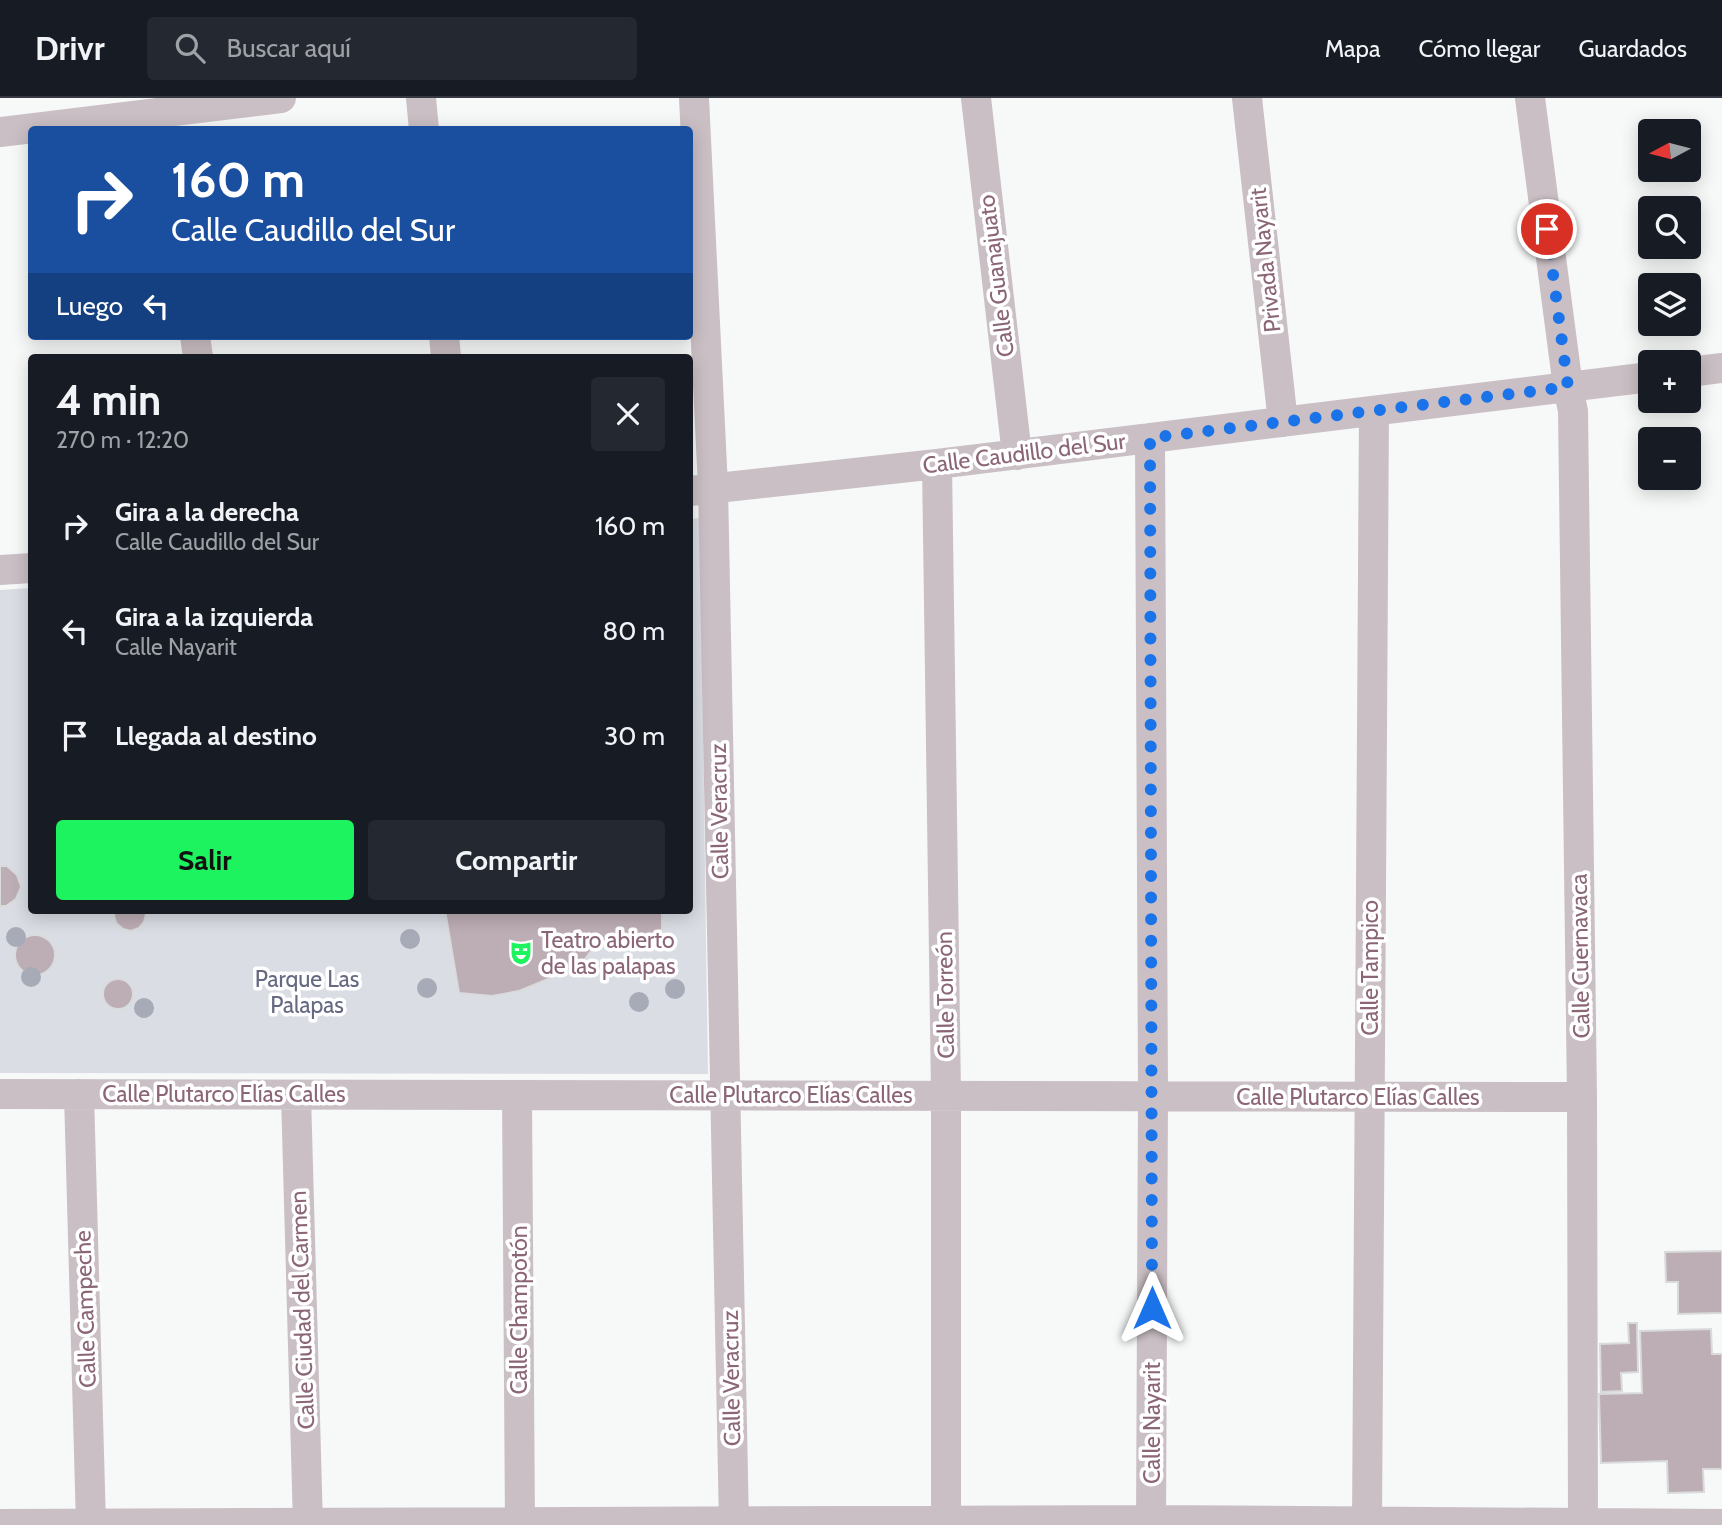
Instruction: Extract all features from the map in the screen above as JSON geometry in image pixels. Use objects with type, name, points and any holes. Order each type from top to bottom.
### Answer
[{"type":"street","points":[[53,126],[281,98]]},
{"type":"street","points":[[421,98],[424,126]]},
{"type":"street","name":"Calle Veracruz","points":[[694,98],[701,489],[725,1095],[734,1523]]},
{"type":"street","name":"Calle Guanajuato","points":[[976,98],[1017,455]]},
{"type":"street","name":"Privada Nayarit","points":[[1247,98],[1283,422]]},
{"type":"street","points":[[1530,98],[1568,387]]},
{"type":"street","points":[[0,132],[28,129]]},
{"type":"street","points":[[1701,371],[1722,368]]},
{"type":"street","name":"Calle Caudillo del Sur","points":[[701,489],[1017,455],[1638,378]]},
{"type":"street","name":"Calle Cuernavaca","points":[[1568,387],[1573,411],[1582,1097],[1583,1524]]},
{"type":"street","name":"Calle Tampico","points":[[1367,1523],[1374,411]]},
{"type":"street","name":"Calle Nayarit","points":[[1150,438],[1153,1096],[1151,1523]]},
{"type":"street","name":"Calle Torreón","points":[[937,464],[946,1096],[946,1523]]},
{"type":"street","points":[[0,570],[28,568]]},
{"type":"street","name":"Calle Plutarco Elías Calles","points":[[0,1094],[1582,1097]]},
{"type":"street","name":"Calle Campeche","points":[[79,1094],[91,1524]]},
{"type":"street","name":"Calle Ciudad del Carmen","points":[[296,1095],[308,1524]]},
{"type":"street","name":"Calle Champotón","points":[[517,1095],[520,1524]]},
{"type":"street","points":[[0,1524],[1722,1524]]},
{"type":"green space","name":"Parque Las Palapas","points":[[700,518],[708,1074],[0,1073],[0,590],[28,588],[28,914],[693,914],[693,519]]},
{"type":"building","points":[[0,866],[7,866],[17,875],[21,887],[16,899],[6,906],[0,906]]},
{"type":"building","points":[[146,914],[139,928],[131,931],[116,923],[114,915]]},
{"type":"building","name":"Teatro abierto de las palapas","points":[[446,914],[662,914],[662,941],[598,941],[580,966],[519,991],[492,996],[459,993]]},
{"type":"building","points":[[35,935],[43,936],[49,941],[54,947],[54,963],[49,969],[43,974],[35,975],[27,974],[21,969],[16,963],[15,955],[16,947],[21,941],[27,936]]},
{"type":"building","points":[[118,979],[129,983],[133,994],[129,1005],[118,1009],[107,1005],[103,994],[107,983]]},
{"type":"building","points":[[1722,1251],[1722,1313],[1678,1314],[1678,1282],[1666,1282],[1665,1252]]},
{"type":"building","points":[[1628,1323],[1637,1323],[1638,1372],[1621,1373],[1622,1391],[1601,1392],[1600,1344],[1629,1343]]},
{"type":"building","points":[[1711,1329],[1712,1354],[1722,1354],[1722,1469],[1703,1469],[1704,1492],[1668,1493],[1667,1461],[1601,1463],[1599,1394],[1642,1393],[1640,1331]]},
{"type":"place","name":"Teatro abierto de las palapas","points":[[521,953]]},
{"type":"route","points":[[1152,1308],[1150,438],[1568,387],[1547,229]]}]
